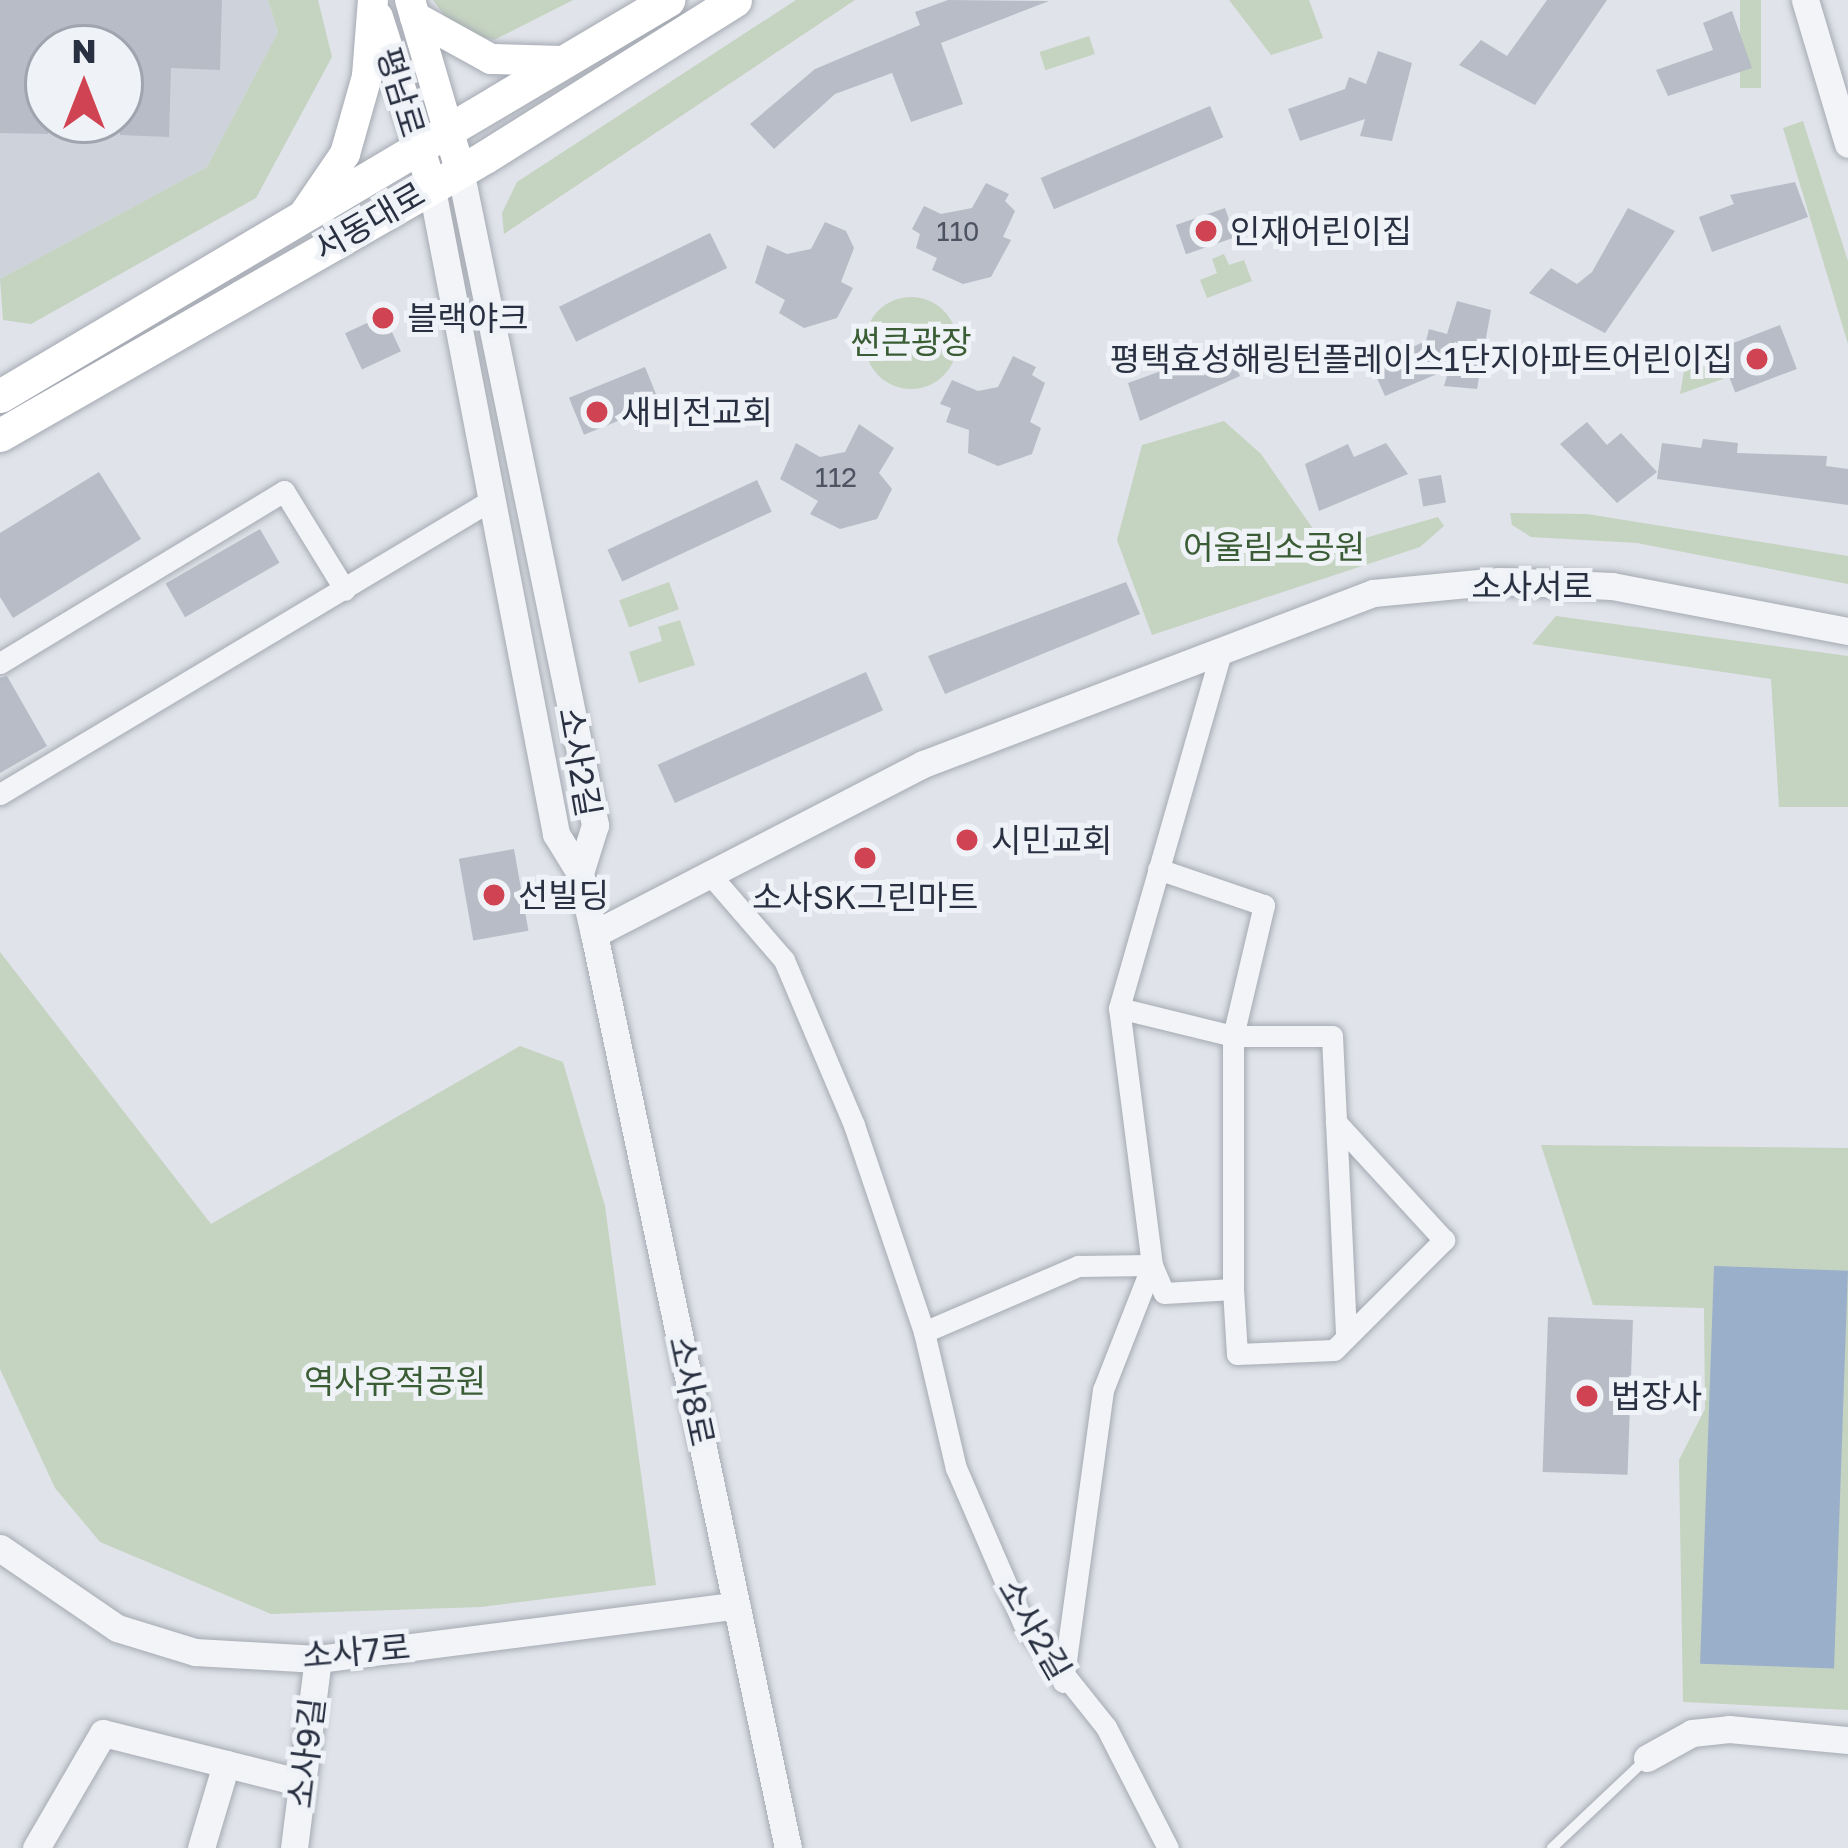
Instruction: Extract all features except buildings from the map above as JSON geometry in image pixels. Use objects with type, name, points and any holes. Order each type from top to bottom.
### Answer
[{"type":"main road","points":[[304,214],[345,154],[367,76],[373,0]]},
{"type":"main road","name":"평남로","points":[[373,0],[416,146],[446,177]]},
{"type":"main road","name":"서동대로","points":[[4,385],[668,0]]},
{"type":"main road","name":"서동대로","points":[[0,435],[446,177],[735,0]]},
{"type":"main road","points":[[412,8],[491,59],[564,61]]},
{"type":"main road","name":"평남로","points":[[412,8],[448,128],[446,177]]},
{"type":"street","points":[[1805,0],[1840,84],[1848,144]]},
{"type":"street","name":"소사2길","points":[[446,177],[493,499],[556,835],[580,873]]},
{"type":"street","name":"소사2길","points":[[446,177],[595,825],[580,873]]},
{"type":"street","points":[[0,663],[284,491],[345,590]]},
{"type":"street","points":[[0,794],[493,499]]},
{"type":"street","name":"소사서로","points":[[1222,649],[1373,592],[1499,581],[1612,586],[1848,631]]},
{"type":"street","points":[[1222,649],[1119,1008],[1152,1264],[1164,1293],[1233,1289]]},
{"type":"street","points":[[594,934],[923,764],[1222,649]]},
{"type":"street","points":[[1159,868],[1264,905],[1233,1036],[1237,1354],[1334,1349],[1444,1240],[1336,1122]]},
{"type":"street","name":"소사2길","points":[[708,872],[784,960],[854,1125],[924,1332],[956,1468],[1023,1623],[1063,1682],[1106,1727],[1168,1848]]},
{"type":"street","name":"소사8로","points":[[580,873],[788,1848]]},
{"type":"street","points":[[1119,1008],[1233,1036],[1332,1036],[1346,1337]]},
{"type":"street","points":[[924,1332],[1078,1266],[1152,1264]]},
{"type":"street","points":[[1063,1682],[1102,1390],[1152,1264]]},
{"type":"street","name":"소사7로","points":[[0,1548],[117,1628],[195,1652],[318,1658],[737,1605]]},
{"type":"street","name":"소사9길","points":[[294,1848],[318,1658]]},
{"type":"street","points":[[1647,1758],[1692,1733],[1729,1729],[1848,1740]]},
{"type":"street","points":[[36,1848],[103,1732],[302,1783]]},
{"type":"street","points":[[201,1848],[226,1764]]},
{"type":"lane","points":[[1552,1848],[1647,1758]]},
{"type":"shaded area","points":[[0,0],[268,0],[278,32],[207,167],[0,279]]},
{"type":"green space","points":[[268,0],[318,0],[332,57],[256,198],[31,324],[3,320],[0,279],[207,167],[278,32]]},
{"type":"green space","points":[[433,0],[573,0],[494,40],[456,31]]},
{"type":"green space","points":[[796,0],[855,0],[504,234],[502,213],[517,182]]},
{"type":"green space","points":[[1229,0],[1309,0],[1323,38],[1271,55]]},
{"type":"green space","points":[[1740,0],[1761,0],[1761,88],[1740,88]]},
{"type":"green space","points":[[1089,36],[1095,54],[1045,70],[1040,52]]},
{"type":"green space","points":[[1803,121],[1848,261],[1848,344],[1783,128]]},
{"type":"green space","points":[[1224,254],[1229,265],[1244,260],[1252,281],[1207,298],[1200,280],[1217,273],[1212,259]]},
{"type":"green space","name":"썬큰광장","points":[[911,297],[929,300],[944,310],[954,325],[954,361],[944,376],[929,386],[911,389],[893,386],[878,376],[868,361],[865,343],[868,325],[878,310],[893,300]]},
{"type":"green space","points":[[1714,356],[1723,379],[1680,394],[1685,365]]},
{"type":"green space","name":"어울림소공원","points":[[1224,421],[1261,454],[1327,549],[1438,517],[1444,526],[1420,547],[1152,635],[1117,540],[1142,445]]},
{"type":"green space","points":[[1510,513],[1587,514],[1848,556],[1848,584],[1637,543],[1531,537],[1512,525]]},
{"type":"green space","points":[[669,582],[679,609],[629,627],[619,600]]},
{"type":"green space","points":[[1556,616],[1848,656],[1848,807],[1779,807],[1771,679],[1532,644]]},
{"type":"green space","points":[[680,620],[695,665],[639,683],[629,652],[662,641],[658,627]]},
{"type":"green space","name":"역사유적공원","points":[[0,952],[211,1224],[520,1046],[563,1062],[605,1206],[656,1585],[481,1607],[271,1614],[100,1542],[55,1488],[0,1369]]},
{"type":"green space","points":[[1541,1145],[1848,1148],[1848,1710],[1683,1702],[1679,1460],[1705,1409],[1704,1308],[1593,1305]]},
{"type":"water","points":[[1714,1266],[1848,1271],[1834,1668],[1700,1664]]},
{"type":"place","name":"인재어린이집","points":[[1206,231]]},
{"type":"place","name":"블랙야크","points":[[383,318]]},
{"type":"place","name":"평택효성해링턴플레이스1단지아파트어린이집","points":[[1757,359]]},
{"type":"place","name":"새비전교회","points":[[597,412]]},
{"type":"place","name":"시민교회","points":[[967,840]]},
{"type":"place","name":"소사SK그린마트","points":[[865,858]]},
{"type":"place","name":"선빌딩","points":[[494,895]]},
{"type":"place","name":"법장사","points":[[1587,1396]]}]
